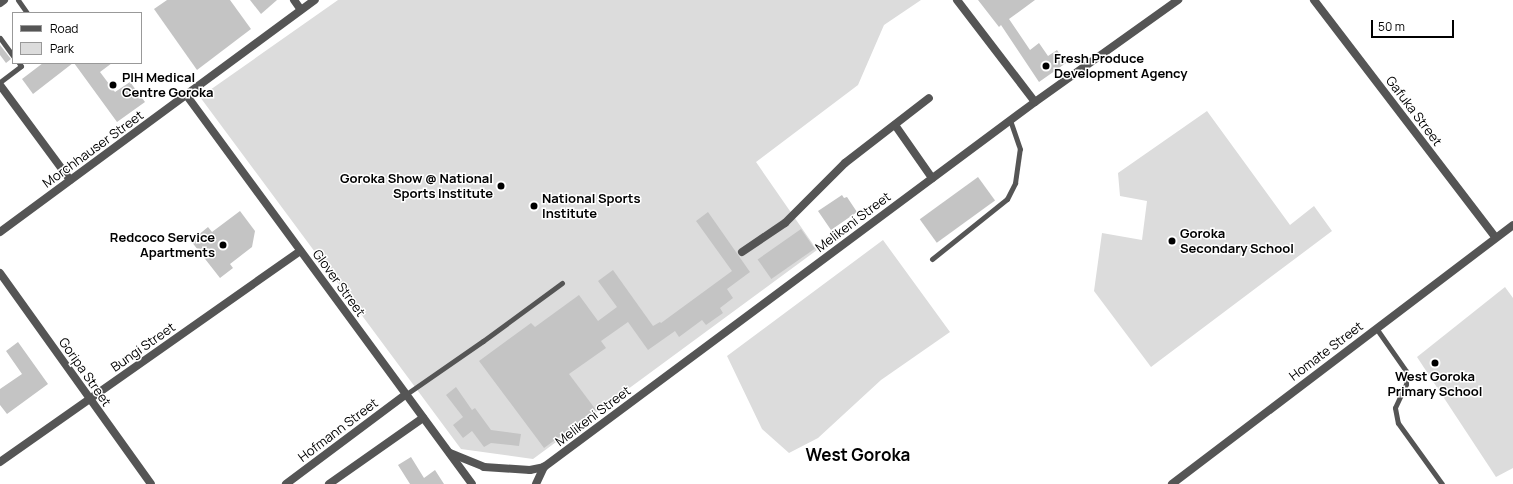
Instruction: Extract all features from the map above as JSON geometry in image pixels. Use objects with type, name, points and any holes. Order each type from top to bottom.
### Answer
[{"type":"street","points":[[0,3],[4,0]]},
{"type":"street","points":[[294,0],[301,10]]},
{"type":"street","name":"Morchhauser Street","points":[[0,232],[187,96],[315,0]]},
{"type":"street","points":[[957,0],[1035,102]]},
{"type":"street","name":"Melikeni Street","points":[[450,453],[484,467],[530,470],[544,467],[1010,120],[1178,0]]},
{"type":"street","name":"Gafuka Street","points":[[1314,0],[1495,237]]},
{"type":"street","points":[[0,83],[70,180]]},
{"type":"street","name":"Glover Street","points":[[187,96],[472,484]]},
{"type":"street","points":[[742,252],[785,223],[845,163],[929,98]]},
{"type":"street","points":[[895,125],[932,178]]},
{"type":"street","name":"Homate Street","points":[[1172,484],[1495,237],[1513,225]]},
{"type":"street","name":"Bungi Street","points":[[0,462],[300,251]]},
{"type":"street","name":"Goripa Street","points":[[0,273],[151,484]]},
{"type":"street","name":"Hofmann Street","points":[[286,484],[406,394]]},
{"type":"street","points":[[329,484],[423,418]]},
{"type":"street","name":"Melikeni Street","points":[[536,484],[544,467]]},
{"type":"lane","points":[[18,0],[26,12]]},
{"type":"lane","points":[[0,38],[12,55]]},
{"type":"lane","points":[[0,83],[21,66],[20,64]]},
{"type":"lane","points":[[932,259],[1007,199],[1015,183],[1020,149],[1010,120]]},
{"type":"lane","points":[[406,394],[484,342],[562,284]]},
{"type":"lane","points":[[1376,328],[1406,371],[1406,384],[1395,408],[1398,423],[1442,484]]},
{"type":"green space","name":"National Sports Institute","points":[[338,0],[921,0],[884,25],[858,85],[756,162],[817,250],[533,459],[461,449],[200,97]]},
{"type":"green space","points":[[1207,111],[1290,225],[1314,206],[1332,231],[1151,367],[1094,291],[1102,233],[1142,240],[1147,201],[1120,196],[1118,173]]},
{"type":"green space","points":[[883,240],[950,332],[881,380],[818,438],[789,453],[762,429],[727,356]]},
{"type":"green space","points":[[1505,287],[1513,298],[1513,468],[1496,477],[1417,357]]},
{"type":"building","points":[[167,0],[230,0],[251,29],[197,70],[154,9]]},
{"type":"building","points":[[250,0],[277,0],[261,14]]},
{"type":"building","points":[[978,0],[1035,0],[1009,19],[1030,50],[1039,43],[1048,56],[1057,50],[1066,63],[1039,82],[1001,25],[999,27]]},
{"type":"building","points":[[0,45],[11,59],[6,63],[0,55]]},
{"type":"building","points":[[42,64],[72,64],[33,94],[22,79]]},
{"type":"building","points":[[75,64],[111,64],[100,72],[115,92],[130,82],[145,102],[117,122]]},
{"type":"building","points":[[978,177],[995,200],[937,243],[920,219]]},
{"type":"building","points":[[842,195],[844,198],[847,197],[857,212],[831,230],[818,211]]},
{"type":"building","name":"Redcoco Service Apartments","points":[[240,211],[255,231],[252,247],[230,264],[233,268],[220,278],[191,241],[208,227],[212,232]]},
{"type":"building","points":[[708,212],[750,272],[727,289],[733,298],[720,308],[723,313],[706,325],[702,320],[679,337],[675,331],[648,350],[628,322],[601,341],[606,348],[569,374],[596,410],[544,448],[479,361],[531,323],[535,327],[579,295],[598,321],[617,307],[598,281],[613,270],[653,326],[660,322],[661,323],[732,271],[696,221]]},
{"type":"building","points":[[801,229],[815,249],[771,279],[758,259]]},
{"type":"building","points":[[18,342],[48,384],[7,414],[0,405],[0,389],[22,374],[6,351]]},
{"type":"building","points":[[456,387],[472,410],[475,408],[491,430],[521,434],[519,446],[491,443],[484,447],[472,431],[463,438],[453,425],[463,417],[446,395]]},
{"type":"building","points":[[411,457],[424,478],[435,470],[444,484],[410,484],[398,465]]},
{"type":"place","name":"Fresh Produce Development Agency","points":[[1046,66]]},
{"type":"place","name":"PIH Medical Centre Goroka","points":[[113,85]]},
{"type":"place","name":"Goroka Show @ National Sports Institute","points":[[501,186]]},
{"type":"place","name":"National Sports Institute","points":[[534,206]]},
{"type":"place","name":"Goroka Secondary School","points":[[1172,241]]},
{"type":"place","name":"Redcoco Service Apartments","points":[[223,245]]},
{"type":"place","name":"West Goroka Primary School","points":[[1435,363]]},
{"type":"district","name":"West Goroka","points":[[858,455]]}]
